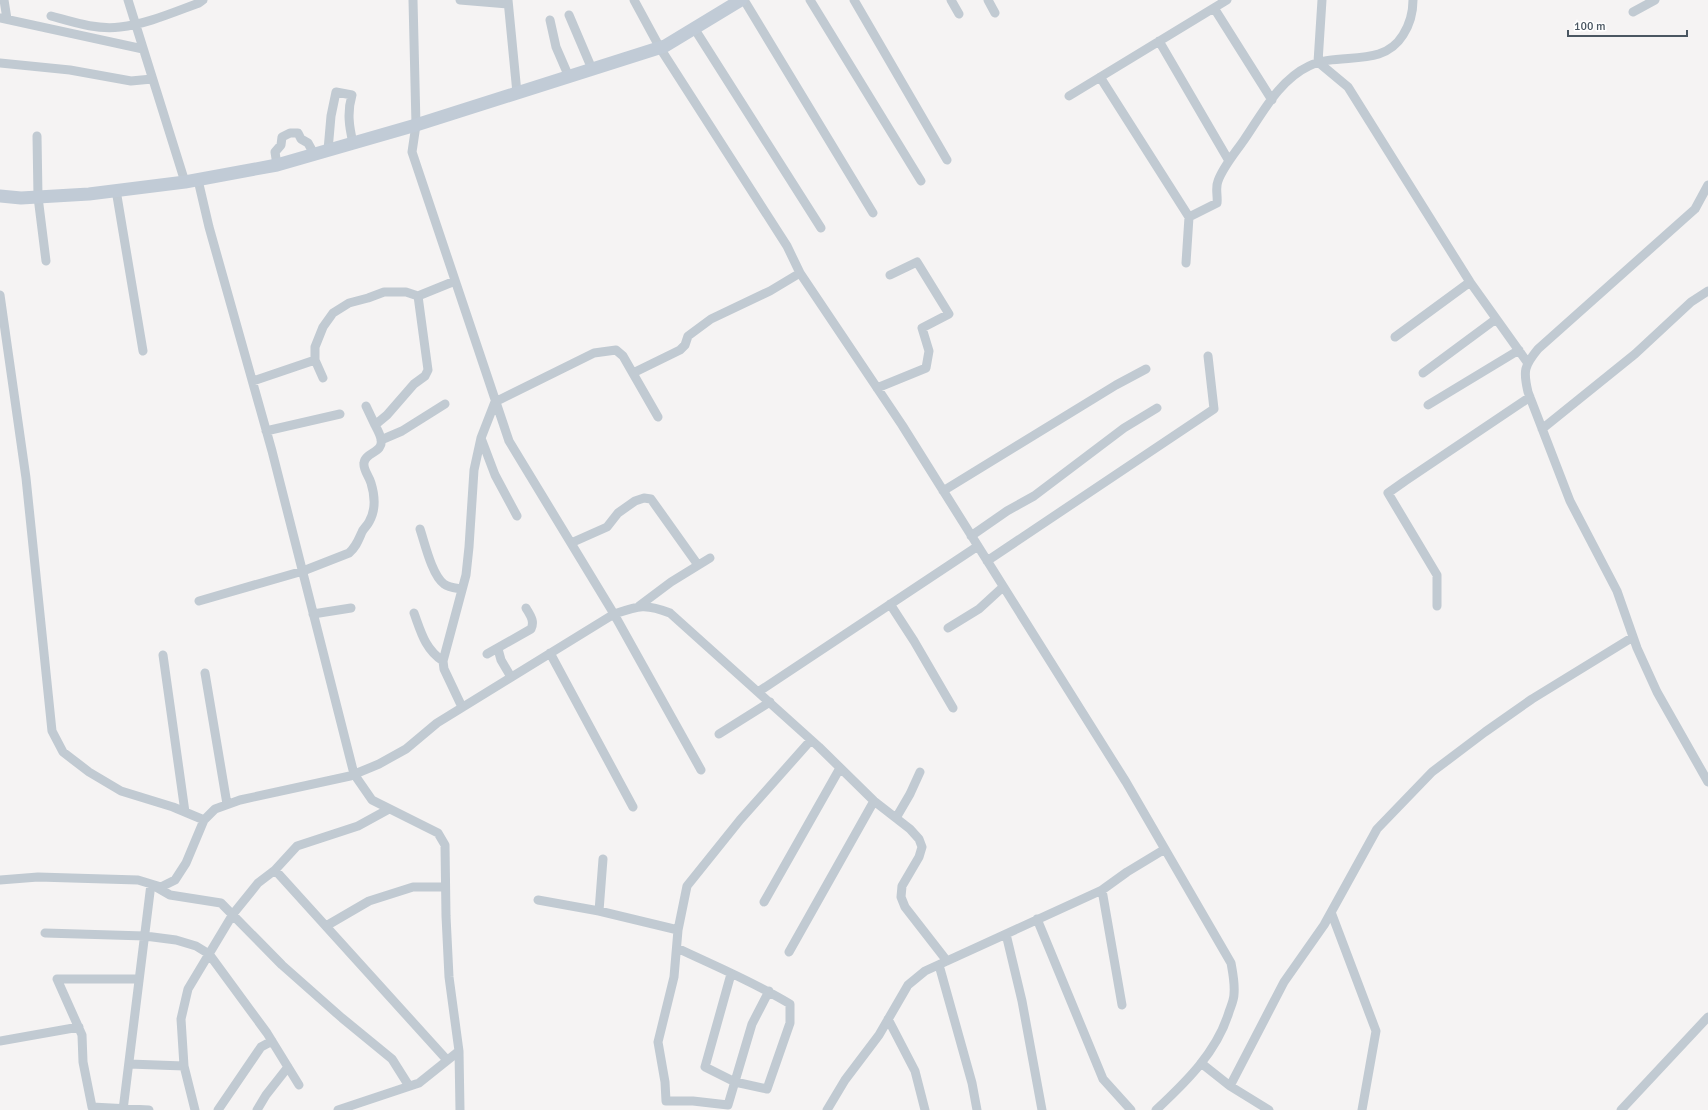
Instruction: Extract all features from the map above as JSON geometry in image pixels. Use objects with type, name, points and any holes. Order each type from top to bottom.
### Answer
[{"type":"street","points":[[4,0],[3,18],[143,49]]},
{"type":"street","points":[[128,0],[185,182]]},
{"type":"street","points":[[50,16],[83,25],[119,27],[136,24],[199,3],[203,0]]},
{"type":"street","points":[[413,0],[416,125],[412,152],[509,441],[614,614],[701,770]]},
{"type":"street","points":[[460,0],[508,2],[517,93]]},
{"type":"street","points":[[634,0],[660,48],[787,246],[800,273],[877,388],[943,491],[1126,782],[1231,963],[1234,981],[1234,996],[1227,1020],[1212,1049],[1201,1063],[1186,1082],[1156,1110]]},
{"type":"street","points":[[0,196],[21,198],[116,190],[198,180],[277,165],[416,125],[660,48],[740,0]]},
{"type":"street","points":[[744,0],[873,213]]},
{"type":"street","points":[[810,0],[921,181]]},
{"type":"street","points":[[854,0],[947,160]]},
{"type":"street","points":[[951,0],[959,14]]},
{"type":"street","points":[[988,0],[995,13]]},
{"type":"street","points":[[1069,96],[1227,0]]},
{"type":"street","points":[[1318,62],[1322,0]]},
{"type":"street","points":[[1189,217],[1218,202],[1217,182],[1229,160],[1272,100],[1295,74],[1318,62],[1378,55],[1389,50],[1399,41],[1408,27],[1413,9],[1412,0]]},
{"type":"street","points":[[1633,12],[1655,0]]},
{"type":"street","points":[[1214,8],[1272,100]]},
{"type":"street","points":[[569,15],[592,69]]},
{"type":"street","points":[[550,20],[556,47],[569,77]]},
{"type":"street","points":[[694,28],[821,228]]},
{"type":"street","points":[[1158,41],[1229,160]]},
{"type":"street","points":[[1318,62],[1348,87],[1470,282],[1527,362]]},
{"type":"street","points":[[0,64],[70,70],[131,81],[152,79]]},
{"type":"street","points":[[1100,77],[1189,217],[1186,263]]},
{"type":"street","points":[[328,150],[331,116],[336,92],[352,96],[349,105],[348,124],[353,143]]},
{"type":"street","points":[[277,165],[275,152],[281,145],[282,137],[290,133],[298,133],[301,139],[308,143],[314,154]]},
{"type":"street","points":[[37,136],[38,197],[46,261]]},
{"type":"street","points":[[198,180],[209,227],[253,381],[303,571],[354,774],[372,800],[438,833],[445,845],[445,887],[449,977],[459,1051],[460,1110]]},
{"type":"street","points":[[1708,186],[1695,209],[1538,349],[1527,362],[1524,375],[1530,397],[1570,501],[1617,591],[1633,637],[1657,692],[1708,782]]},
{"type":"street","points":[[116,190],[143,351]]},
{"type":"street","points":[[877,388],[926,368],[929,351],[922,328],[949,314],[917,262],[890,275]]},
{"type":"street","points":[[633,373],[680,350],[685,345],[688,336],[711,319],[770,291],[800,273]]},
{"type":"street","points":[[323,378],[315,360],[314,347],[318,337],[333,313],[349,303],[384,292],[406,292],[418,296],[455,281]]},
{"type":"street","points":[[1395,337],[1470,282]]},
{"type":"street","points":[[1542,429],[1635,354],[1691,302],[1708,292]]},
{"type":"street","points":[[0,295],[26,478],[52,731],[62,752],[120,791],[173,807],[204,820]]},
{"type":"street","points":[[375,425],[388,415],[414,384],[425,376],[428,370],[418,296]]},
{"type":"street","points":[[1423,373],[1496,319]]},
{"type":"street","points":[[462,707],[444,668],[443,661],[466,575],[474,470],[481,438],[495,402],[594,353],[616,350],[623,356],[658,417]]},
{"type":"street","points":[[1428,405],[1519,350]]},
{"type":"street","points":[[987,561],[1214,409],[1208,356]]},
{"type":"street","points":[[253,381],[315,360]]},
{"type":"street","points":[[943,491],[1116,385],[1146,369]]},
{"type":"street","points":[[1438,606],[1437,575],[1388,493],[1530,397]]},
{"type":"street","points":[[381,440],[402,431],[445,404]]},
{"type":"street","points":[[199,600],[303,571],[349,553],[354,548],[362,531],[369,522],[374,504],[374,493],[364,468],[365,458],[378,450],[381,440],[366,406]]},
{"type":"street","points":[[971,536],[1007,511],[1034,496],[1124,428],[1157,408]]},
{"type":"street","points":[[266,431],[340,414]]},
{"type":"street","points":[[481,438],[495,475],[517,516]]},
{"type":"street","points":[[571,544],[606,527],[618,513],[635,501],[644,498],[650,499],[698,565]]},
{"type":"street","points":[[420,529],[438,577],[443,584],[449,587],[462,589]]},
{"type":"street","points":[[758,692],[978,546]]},
{"type":"street","points":[[0,880],[38,877],[138,880],[161,887],[175,880],[186,863],[204,820],[215,809],[240,800],[354,774],[379,764],[406,749],[437,723],[462,707],[614,614],[638,606],[671,582],[710,558]]},
{"type":"street","points":[[948,628],[979,609],[1003,587]]},
{"type":"street","points":[[890,604],[914,641],[953,708]]},
{"type":"street","points":[[638,606],[655,607],[670,613],[770,702],[874,801],[910,829],[919,839],[922,847],[919,857],[902,886],[901,897],[905,906],[943,963],[978,1110]]},
{"type":"street","points":[[313,614],[351,608]]},
{"type":"street","points":[[487,654],[531,629],[533,620],[526,608]]},
{"type":"street","points":[[414,613],[424,640],[432,653],[443,661]]},
{"type":"street","points":[[1230,1086],[1284,982],[1324,925],[1378,829],[1432,772],[1532,699],[1633,637]]},
{"type":"street","points":[[498,649],[501,660],[511,677]]},
{"type":"street","points":[[550,653],[633,807]]},
{"type":"street","points":[[162,655],[185,812]]},
{"type":"street","points":[[205,673],[227,804]]},
{"type":"street","points":[[719,734],[770,702]]},
{"type":"street","points":[[768,991],[752,1024],[728,1108],[693,1101],[665,1106],[665,1082],[658,1042],[674,977],[678,930],[687,886],[740,820],[811,740]]},
{"type":"street","points":[[764,902],[840,768]]},
{"type":"street","points":[[896,818],[910,794],[920,772]]},
{"type":"street","points":[[789,952],[874,801]]},
{"type":"street","points":[[195,1110],[184,1066],[181,1019],[188,989],[233,914],[258,883],[275,870],[297,846],[358,826],[389,809]]},
{"type":"street","points":[[827,1110],[845,1080],[879,1035],[908,985],[925,972],[943,963],[1102,890],[1165,849]]},
{"type":"street","points":[[599,911],[604,859]]},
{"type":"street","points":[[275,870],[447,1060]]},
{"type":"street","points":[[151,884],[170,895],[221,903],[282,965],[342,1018],[392,1059],[409,1086]]},
{"type":"street","points":[[123,1109],[151,884]]},
{"type":"street","points":[[326,926],[369,901],[413,887],[445,887]]},
{"type":"street","points":[[1102,890],[1122,1005]]},
{"type":"street","points":[[538,900],[599,911],[678,930]]},
{"type":"street","points":[[1331,912],[1376,1031],[1362,1110]]},
{"type":"street","points":[[1037,919],[1103,1079],[1131,1110]]},
{"type":"street","points":[[45,933],[145,936],[176,940],[196,946],[209,954],[272,1041],[299,1085]]},
{"type":"street","points":[[1006,934],[1022,1001],[1042,1110]]},
{"type":"street","points":[[677,948],[768,991],[790,1004],[790,1023],[767,1089],[735,1082],[705,1067],[731,974]]},
{"type":"street","points":[[139,979],[57,979],[82,1035],[83,1062],[92,1107],[149,1110]]},
{"type":"street","points":[[1621,1110],[1708,1017]]},
{"type":"street","points":[[888,1019],[915,1071],[925,1110]]},
{"type":"street","points":[[0,1041],[79,1027]]},
{"type":"street","points":[[218,1110],[261,1047],[272,1041]]},
{"type":"street","points":[[338,1110],[418,1083],[459,1051]]},
{"type":"street","points":[[1201,1063],[1230,1086],[1269,1110]]},
{"type":"street","points":[[128,1064],[184,1066]]},
{"type":"street","points":[[257,1110],[266,1095],[288,1067]]}]
